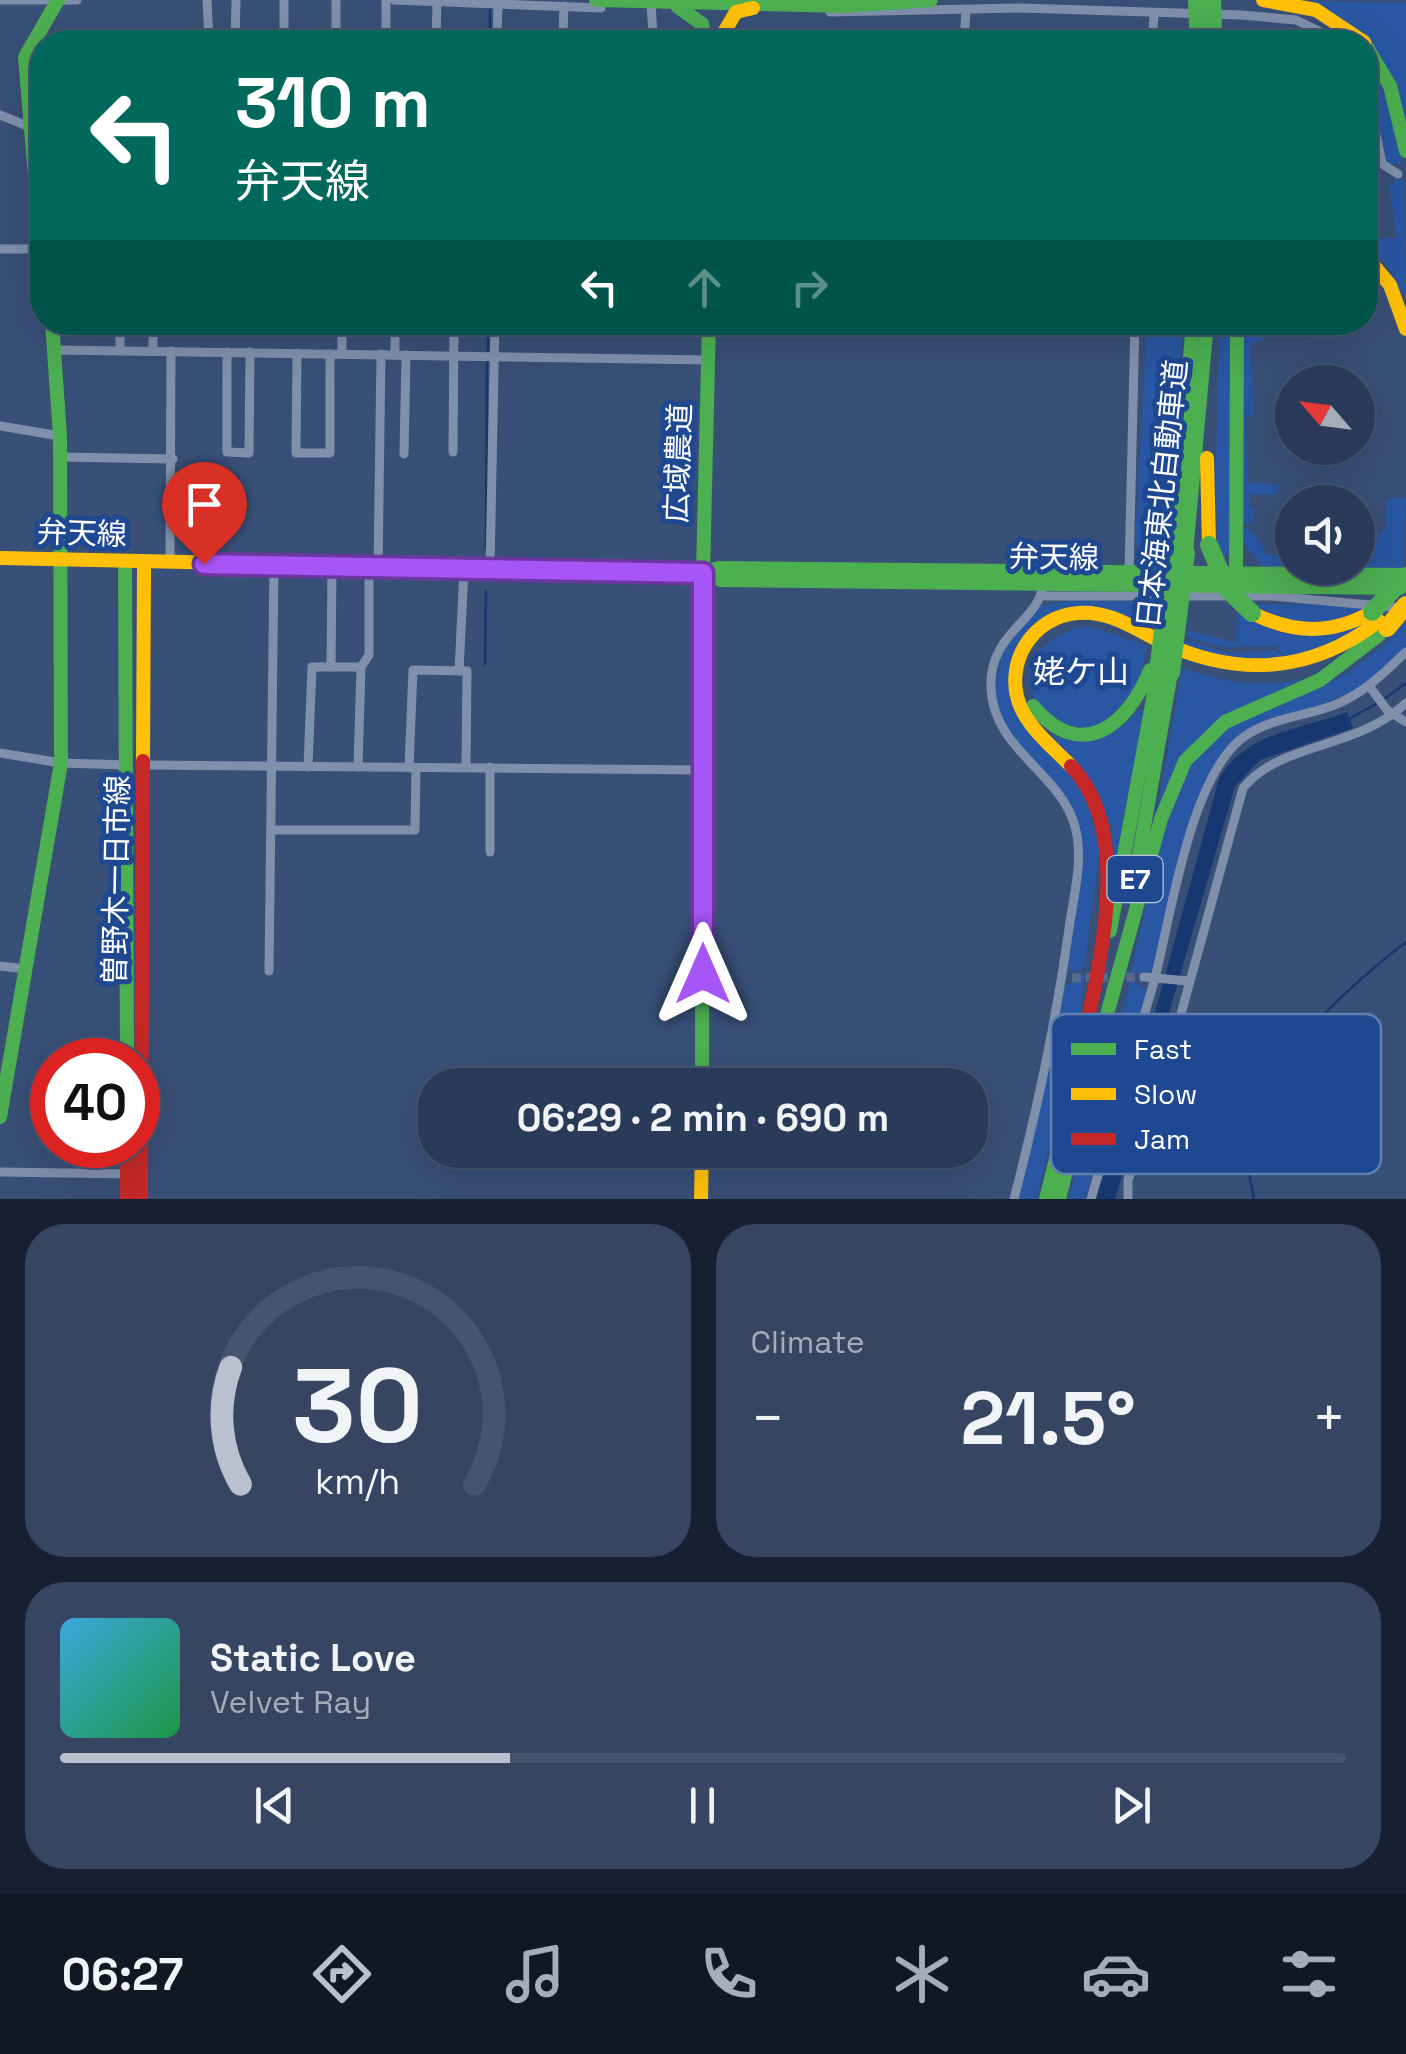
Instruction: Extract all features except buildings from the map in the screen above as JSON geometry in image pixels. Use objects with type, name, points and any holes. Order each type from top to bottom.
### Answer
[{"type":"main road","points":[[43,30],[58,0]]},
{"type":"main road","points":[[596,0],[803,5],[931,0]]},
{"type":"main road","points":[[1197,0],[1204,30]]},
{"type":"main road","points":[[1206,30],[1212,0]]},
{"type":"main road","points":[[1262,0],[1327,15],[1347,30]]},
{"type":"main road","points":[[709,30],[705,18],[712,1]]},
{"type":"main road","points":[[674,4],[706,30]]},
{"type":"main road","points":[[721,30],[736,12],[768,4]]},
{"type":"main road","points":[[30,57],[24,70],[30,127]]},
{"type":"main road","points":[[1378,66],[1390,86],[1406,151]]},
{"type":"main road","points":[[1378,270],[1390,285],[1406,329]]},
{"type":"main road","points":[[0,1117],[60,763],[61,458],[54,335]]},
{"type":"main road","name":"広域農道","points":[[702,1068],[703,573],[709,335]]},
{"type":"main road","name":"日本海東北自動車道","points":[[1176,552],[1191,335]]},
{"type":"main road","name":"日本海東北自動車道","points":[[1100,1014],[1130,902],[1206,335]]},
{"type":"main road","points":[[1208,335],[1209,546],[1228,590],[1252,614],[1282,628],[1315,632],[1379,620]]},
{"type":"main road","points":[[1235,580],[1238,335]]},
{"type":"main road","name":"弁天線","points":[[0,558],[703,573],[719,568],[1129,572],[1406,588]]},
{"type":"main road","name":"曽野木一日市線","points":[[125,562],[136,765],[134,1174],[127,1199]]},
{"type":"main road","name":"曽野木一日市線","points":[[128,1038],[144,562]]},
{"type":"main road","name":"弁天線","points":[[703,573],[721,580],[1042,590],[1406,576]]},
{"type":"main road","points":[[1159,671],[1126,716],[1106,730],[1084,736],[1051,726],[1035,710],[1026,689],[1027,668],[1035,648],[1050,632],[1070,623],[1101,625],[1204,671],[1260,679],[1290,676],[1338,661],[1379,620],[1406,576]]},
{"type":"main road","points":[[1102,1014],[1161,818],[1185,761],[1225,722],[1320,680],[1406,588]]},
{"type":"main road","points":[[1091,1014],[1108,871],[1106,830],[1084,779],[1034,728],[1018,700],[1015,673],[1026,643],[1049,621],[1088,612],[1120,622],[1206,662],[1265,668],[1328,655],[1406,606]]},
{"type":"main road","name":"曽野木一日市線","points":[[133,1168],[141,1199]]},
{"type":"main road","points":[[702,1168],[702,1199]]},
{"type":"main road","name":"日本海東北自動車道","points":[[1046,1199],[1054,1174]]},
{"type":"main road","name":"日本海東北自動車道","points":[[1058,1199],[1063,1174]]},
{"type":"street","points":[[0,0],[77,0]]},
{"type":"street","points":[[207,0],[208,30]]},
{"type":"street","points":[[235,30],[236,0]]},
{"type":"street","points":[[284,0],[284,30]]},
{"type":"street","points":[[336,0],[336,30]]},
{"type":"street","points":[[386,0],[386,30]]},
{"type":"street","points":[[394,0],[626,9],[653,4],[653,30]]},
{"type":"street","points":[[436,30],[437,1]]},
{"type":"street","points":[[497,30],[498,2]]},
{"type":"street","points":[[803,5],[842,15],[966,10],[1296,20],[1316,30]]},
{"type":"street","points":[[564,6],[564,30]]},
{"type":"street","points":[[965,30],[966,10]]},
{"type":"street","points":[[1153,30],[1154,15]]},
{"type":"street","points":[[0,115],[30,127]]},
{"type":"street","points":[[1378,144],[1382,164],[1398,174]]},
{"type":"street","points":[[0,249],[30,252]]},
{"type":"street","points":[[120,335],[120,351]]},
{"type":"street","points":[[153,335],[153,351]]},
{"type":"street","points":[[342,335],[342,354]]},
{"type":"street","points":[[394,354],[395,335]]},
{"type":"street","points":[[452,452],[454,335]]},
{"type":"street","points":[[490,568],[493,335]]},
{"type":"street","points":[[1129,572],[1135,335]]},
{"type":"street","points":[[56,350],[709,360]]},
{"type":"street","points":[[170,563],[171,352]]},
{"type":"street","points":[[227,352],[226,452],[249,453],[250,352]]},
{"type":"street","points":[[296,353],[296,453],[330,454],[330,354]]},
{"type":"street","points":[[358,768],[361,667],[369,655],[381,354]]},
{"type":"street","points":[[404,454],[406,355]]},
{"type":"street","points":[[0,426],[60,436]]},
{"type":"street","points":[[61,458],[173,458]]},
{"type":"street","points":[[269,970],[274,564]]},
{"type":"street","points":[[331,667],[332,566]]},
{"type":"street","points":[[458,671],[464,569]]},
{"type":"street","points":[[1059,1014],[1067,979],[1078,860],[1076,831],[1059,796],[1001,726],[991,692],[1000,646],[1042,590],[1272,596],[1406,606]]},
{"type":"street","points":[[1142,1014],[1189,848],[1220,760],[1246,735],[1371,689],[1406,652]]},
{"type":"street","points":[[308,767],[312,666],[361,667]]},
{"type":"street","points":[[272,830],[415,830],[413,670],[467,671],[466,768]]},
{"type":"street","points":[[1371,689],[1390,712],[1406,722]]},
{"type":"street","points":[[1180,1014],[1242,788],[1268,764],[1361,735],[1406,703]]},
{"type":"street","points":[[0,754],[60,763],[136,765],[703,770]]},
{"type":"street","points":[[490,768],[490,852]]},
{"type":"street","points":[[0,966],[25,969]]},
{"type":"street","points":[[1152,977],[1188,980]]},
{"type":"street","points":[[1014,1199],[1051,1052]]},
{"type":"street","points":[[0,1172],[134,1174]]},
{"type":"street","points":[[1091,1199],[1098,1174]]},
{"type":"street","points":[[1128,1199],[1130,1174]]},
{"type":"shaded area","points":[[1309,1],[1406,3],[1406,135],[1378,52],[1378,30],[1348,30]]},
{"type":"shaded area","points":[[1378,81],[1393,115],[1402,164],[1385,164],[1378,133]]},
{"type":"shaded area","points":[[1404,178],[1403,296],[1378,255],[1378,237],[1397,238],[1389,185]]},
{"type":"shaded area","points":[[1146,335],[1183,335],[1160,555],[1141,549],[1135,542]]},
{"type":"shaded area","points":[[1220,335],[1233,335],[1231,554],[1219,555],[1215,493]]},
{"type":"shaded area","points":[[1244,335],[1265,335],[1250,346],[1254,415],[1245,417],[1248,483],[1279,484],[1275,485],[1275,495],[1250,494],[1250,506],[1255,510],[1252,521],[1242,526]]},
{"type":"shaded area","points":[[1387,498],[1406,498],[1403,568],[1375,568],[1375,538],[1385,529]]},
{"type":"shaded area","points":[[1243,527],[1257,537],[1265,554],[1275,555],[1275,570],[1265,570],[1241,540]]},
{"type":"shaded area","points":[[1076,600],[1151,602],[1149,628],[1059,609],[1007,685],[1078,783],[1101,838],[1086,957],[1083,969],[1072,972],[1068,967],[1082,864],[1065,796],[1004,726],[993,696],[1004,644],[1038,606]]},
{"type":"shaded area","points":[[1252,604],[1373,605],[1312,623],[1285,619]]},
{"type":"shaded area","points":[[1237,609],[1285,634],[1317,634],[1370,623],[1323,648],[1280,660],[1237,658],[1185,645],[1185,640],[1230,653],[1275,650],[1284,657],[1277,646],[1222,647],[1187,637],[1188,630],[1236,643]]},
{"type":"shaded area","points":[[1406,619],[1406,650],[1369,681],[1333,700],[1250,730],[1230,745],[1198,801],[1154,966],[1150,973],[1130,974],[1161,841],[1192,760],[1232,725],[1348,673],[1384,645]]},
{"type":"shaded area","points":[[1079,627],[1093,627],[1147,646],[1138,689],[1097,728],[1062,726],[1043,709],[1029,685],[1029,673],[1039,652],[1057,637]]},
{"type":"shaded area","points":[[1182,668],[1241,682],[1301,680],[1231,713],[1157,812]]},
{"type":"shaded area","points":[[1138,710],[1144,710],[1115,874],[1111,826],[1049,736],[1075,739],[1109,734]]},
{"type":"shaded area","points":[[1347,712],[1353,728],[1260,760],[1235,786],[1169,1014],[1154,1014],[1219,779],[1243,752],[1293,729]]},
{"type":"shaded area","points":[[1085,972],[1080,1014],[1057,1014],[1063,988]]},
{"type":"shaded area","points":[[1131,980],[1147,990],[1143,1012],[1121,1014]]},
{"type":"shaded area","points":[[1051,1042],[1051,1139],[1037,1199],[1016,1199]]},
{"type":"shaded area","points":[[1075,1174],[1093,1174],[1085,1199],[1068,1199]]},
{"type":"shaded area","points":[[1104,1174],[1122,1174],[1115,1199],[1096,1199]]},
{"type":"waterway","points":[[490,10],[490,30]]},
{"type":"waterway","points":[[488,335],[488,352]]},
{"type":"waterway","points":[[486,549],[487,360]]},
{"type":"waterway","points":[[485,664],[486,591]]},
{"type":"waterway","points":[[1383,700],[1406,683]]},
{"type":"waterway","points":[[1349,719],[1376,704]]},
{"type":"waterway","points":[[1325,1014],[1406,942]]},
{"type":"waterway","points":[[1249,1174],[1254,1199]]},
{"type":"tunnel","points":[[1072,978],[1144,977]]},
{"type":"traffic: fast","points":[[41,30],[58,0]]},
{"type":"traffic: fast","points":[[596,0],[845,6],[931,0]]},
{"type":"traffic: fast","points":[[1197,0],[1198,26]]},
{"type":"traffic: fast","points":[[1212,0],[1213,26]]},
{"type":"traffic: fast","points":[[677,6],[702,24],[703,30]]},
{"type":"traffic: fast","points":[[30,48],[25,57],[30,117]]},
{"type":"traffic: fast","points":[[1378,66],[1390,86],[1406,151]]},
{"type":"traffic: fast","points":[[0,1117],[61,763],[60,436],[53,335]]},
{"type":"traffic: fast","points":[[702,1068],[703,573],[709,335]]},
{"type":"traffic: fast","points":[[1173,552],[1192,335]]},
{"type":"traffic: fast","points":[[1186,553],[1206,335]]},
{"type":"traffic: fast","points":[[1236,586],[1237,335]]},
{"type":"traffic: fast","points":[[1209,545],[1228,590],[1252,613]]},
{"type":"traffic: fast","points":[[1158,671],[1173,552]]},
{"type":"traffic: fast","points":[[1171,673],[1186,553]]},
{"type":"traffic: fast","points":[[125,562],[127,1038]]},
{"type":"traffic: fast","points":[[663,572],[703,573],[719,568],[1406,575]]},
{"type":"traffic: fast","points":[[703,573],[721,580],[1400,588]]},
{"type":"traffic: fast","points":[[1372,612],[1406,576]]},
{"type":"traffic: fast","points":[[1107,1014],[1161,819],[1185,761],[1225,722],[1320,680],[1379,635]]},
{"type":"traffic: fast","points":[[1033,706],[1068,732],[1085,735],[1101,731],[1129,708],[1150,670]]},
{"type":"traffic: fast","points":[[1110,931],[1158,672]]},
{"type":"traffic: fast","points":[[1139,855],[1171,673]]},
{"type":"traffic: fast","points":[[1046,1199],[1052,1174]]},
{"type":"traffic: fast","points":[[1059,1199],[1065,1174]]},
{"type":"traffic: slow","points":[[1263,0],[1316,10],[1346,30]]},
{"type":"traffic: slow","points":[[725,30],[736,12],[753,8]]},
{"type":"traffic: slow","points":[[1378,271],[1390,285],[1406,329]]},
{"type":"traffic: slow","points":[[1207,458],[1209,545]]},
{"type":"traffic: slow","points":[[0,558],[663,572]]},
{"type":"traffic: slow","points":[[143,761],[144,562]]},
{"type":"traffic: slow","points":[[1387,628],[1406,605]]},
{"type":"traffic: slow","points":[[1252,613],[1283,625],[1312,629],[1342,625],[1372,612]]},
{"type":"traffic: slow","points":[[1071,766],[1031,724],[1016,692],[1015,675],[1025,646],[1047,623],[1078,613],[1101,615],[1192,654],[1248,665],[1302,660],[1354,638],[1379,621]]},
{"type":"traffic: slow","points":[[701,1199],[702,1168]]},
{"type":"traffic: jam","points":[[141,1199],[143,761]]},
{"type":"traffic: jam","points":[[1071,766],[1092,796],[1103,832],[1107,871],[1106,913],[1089,1014]]},
{"type":"traffic: jam","points":[[127,1168],[127,1199]]},
{"type":"district","name":"姥ケ山","points":[[1081,672]]},
{"type":"route","points":[[204,564],[703,573],[703,974]]}]
